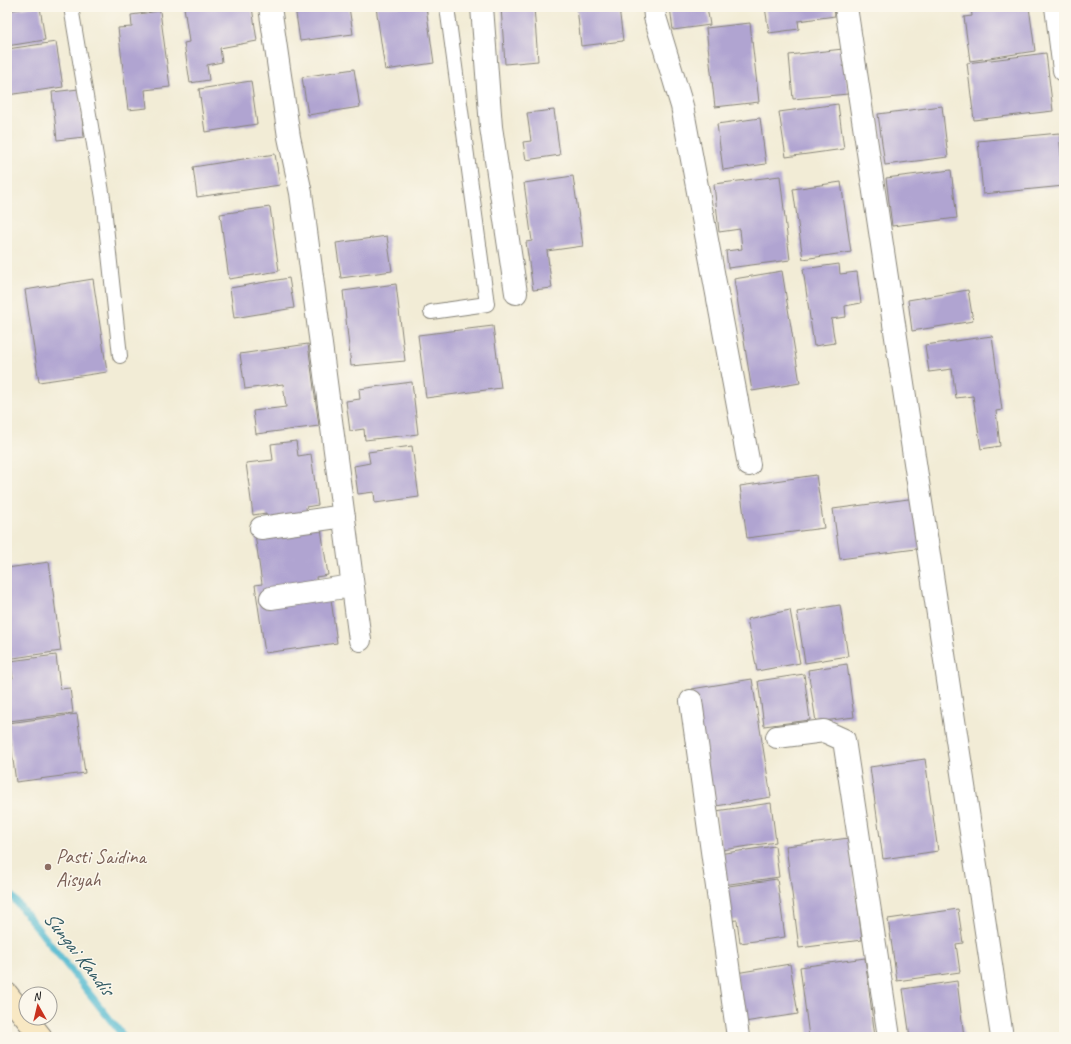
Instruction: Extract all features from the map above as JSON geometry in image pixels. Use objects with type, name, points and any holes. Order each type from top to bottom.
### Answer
[{"type":"main road","points":[[7,994],[18,1008]]},
{"type":"main road","points":[[32,1026],[41,1037]]},
{"type":"street","points":[[270,7],[300,193],[360,640]]},
{"type":"street","points":[[482,7],[491,127],[516,293]]},
{"type":"street","points":[[654,7],[655,17],[682,106],[749,465]]},
{"type":"street","points":[[846,7],[1002,1037]]},
{"type":"street","points":[[1056,7],[1064,70]]},
{"type":"street","points":[[261,528],[344,516]]},
{"type":"street","points":[[271,598],[352,586]]},
{"type":"street","points":[[691,701],[738,1037]]},
{"type":"street","points":[[777,737],[824,730],[844,740],[889,1037]]},
{"type":"lane","points":[[71,7],[103,198],[120,356]]},
{"type":"lane","points":[[431,312],[487,304],[473,189],[450,37],[447,7]]},
{"type":"building","points":[[40,7],[45,40],[7,46],[7,11]]},
{"type":"building","points":[[184,7],[252,7],[257,41],[220,48],[222,62],[207,65],[209,80],[190,83],[184,43],[189,42]]},
{"type":"building","points":[[295,7],[349,7],[353,34],[300,41]]},
{"type":"building","points":[[376,7],[426,7],[434,63],[385,70]]},
{"type":"building","points":[[501,7],[534,7],[538,61],[505,64]]},
{"type":"building","points":[[577,7],[619,7],[623,41],[581,46]]},
{"type":"building","points":[[670,7],[707,7],[710,25],[673,30]]},
{"type":"building","points":[[765,7],[834,7],[835,16],[798,21],[799,29],[769,33]]},
{"type":"building","points":[[971,7],[1029,7],[1035,51],[970,61],[964,17],[972,16]]},
{"type":"building","points":[[160,11],[170,87],[145,90],[147,108],[128,110],[118,28],[132,27],[131,15]]},
{"type":"building","points":[[750,23],[759,102],[715,107],[706,28]]},
{"type":"building","points":[[56,42],[63,87],[7,95],[7,49]]},
{"type":"building","points":[[843,49],[848,94],[793,99],[789,55]]},
{"type":"building","points":[[1046,53],[1053,111],[974,120],[967,63]]},
{"type":"building","points":[[354,69],[360,107],[308,115],[302,77]]},
{"type":"building","points":[[251,81],[257,124],[205,132],[199,89]]},
{"type":"building","points":[[79,89],[84,137],[57,140],[52,92]]},
{"type":"building","points":[[838,104],[844,149],[786,157],[779,112]]},
{"type":"building","points":[[942,106],[948,157],[885,165],[878,114]]},
{"type":"building","points":[[554,110],[560,155],[526,160],[523,142],[531,141],[527,113]]},
{"type":"building","points":[[760,118],[766,164],[723,170],[717,124]]},
{"type":"building","points":[[1059,133],[1064,186],[983,194],[978,141]]},
{"type":"building","points":[[275,154],[280,185],[197,197],[193,167]]},
{"type":"building","points":[[951,170],[957,218],[892,226],[886,178]]},
{"type":"building","points":[[573,176],[583,246],[547,251],[552,288],[533,290],[526,242],[532,241],[524,183]]},
{"type":"building","points":[[780,176],[790,260],[728,268],[726,251],[742,249],[740,229],[719,232],[714,184]]},
{"type":"building","points":[[841,182],[851,252],[803,259],[793,189]]},
{"type":"building","points":[[270,207],[279,271],[229,279],[220,214]]},
{"type":"building","points":[[387,236],[392,271],[341,278],[336,243]]},
{"type":"building","points":[[839,264],[840,274],[857,272],[861,303],[845,306],[846,317],[831,319],[835,343],[814,346],[803,269]]},
{"type":"building","points":[[782,271],[800,383],[752,391],[734,279]]},
{"type":"building","points":[[289,278],[294,308],[234,318],[230,288]]},
{"type":"building","points":[[93,279],[107,372],[39,382],[25,290]]},
{"type":"building","points":[[396,284],[405,361],[351,366],[343,291]]},
{"type":"building","points":[[968,290],[973,321],[912,331],[908,300]]},
{"type":"building","points":[[493,326],[501,388],[426,398],[418,335]]},
{"type":"building","points":[[992,336],[1002,410],[996,411],[1000,446],[981,449],[973,396],[956,398],[952,369],[929,372],[925,345]]},
{"type":"building","points":[[308,344],[319,426],[256,434],[253,411],[286,407],[283,384],[245,389],[240,354]]},
{"type":"building","points":[[412,382],[418,434],[365,440],[364,429],[350,431],[346,401],[360,399],[359,389]]},
{"type":"building","points":[[296,441],[298,456],[311,454],[318,505],[306,507],[308,524],[320,522],[328,575],[316,577],[318,593],[330,592],[337,643],[265,653],[255,585],[262,584],[255,534],[269,532],[266,513],[253,515],[246,463],[273,460],[271,444]]},
{"type":"building","points":[[412,446],[419,497],[375,503],[374,492],[358,494],[354,466],[370,463],[368,452]]},
{"type":"building","points":[[816,475],[824,528],[747,538],[740,486]]},
{"type":"building","points":[[916,498],[923,548],[840,559],[833,509]]},
{"type":"building","points":[[49,562],[61,651],[7,659],[7,568]]},
{"type":"building","points":[[840,605],[848,656],[805,663],[797,612]]},
{"type":"building","points":[[790,610],[800,663],[757,671],[747,619]]},
{"type":"building","points":[[56,655],[60,689],[70,688],[73,713],[9,721],[7,678],[13,678],[10,661]]},
{"type":"building","points":[[847,664],[854,717],[816,722],[808,670]]},
{"type":"building","points":[[804,674],[810,720],[764,726],[758,681]]},
{"type":"building","points":[[752,679],[771,797],[710,807],[692,689]]},
{"type":"building","points":[[77,714],[85,773],[16,782],[8,723]]},
{"type":"building","points":[[925,759],[938,851],[883,859],[870,767]]},
{"type":"building","points":[[771,803],[776,842],[722,850],[716,811]]},
{"type":"building","points":[[849,838],[862,940],[799,948],[786,846]]},
{"type":"building","points":[[775,846],[779,877],[723,885],[718,854]]},
{"type":"building","points":[[777,879],[785,937],[740,943],[737,920],[727,921],[722,887]]},
{"type":"building","points":[[958,909],[963,943],[956,944],[960,972],[897,981],[888,919]]},
{"type":"building","points":[[865,958],[875,1037],[809,1037],[800,967]]},
{"type":"building","points":[[790,964],[798,1014],[744,1022],[736,973]]},
{"type":"building","points":[[957,981],[964,1037],[910,1037],[903,989]]},
{"type":"waterway","name":"Sungai Kandis","points":[[7,890],[124,1037]]},
{"type":"place","name":"Pasti Saidina Aisyah","points":[[48,867]]}]
